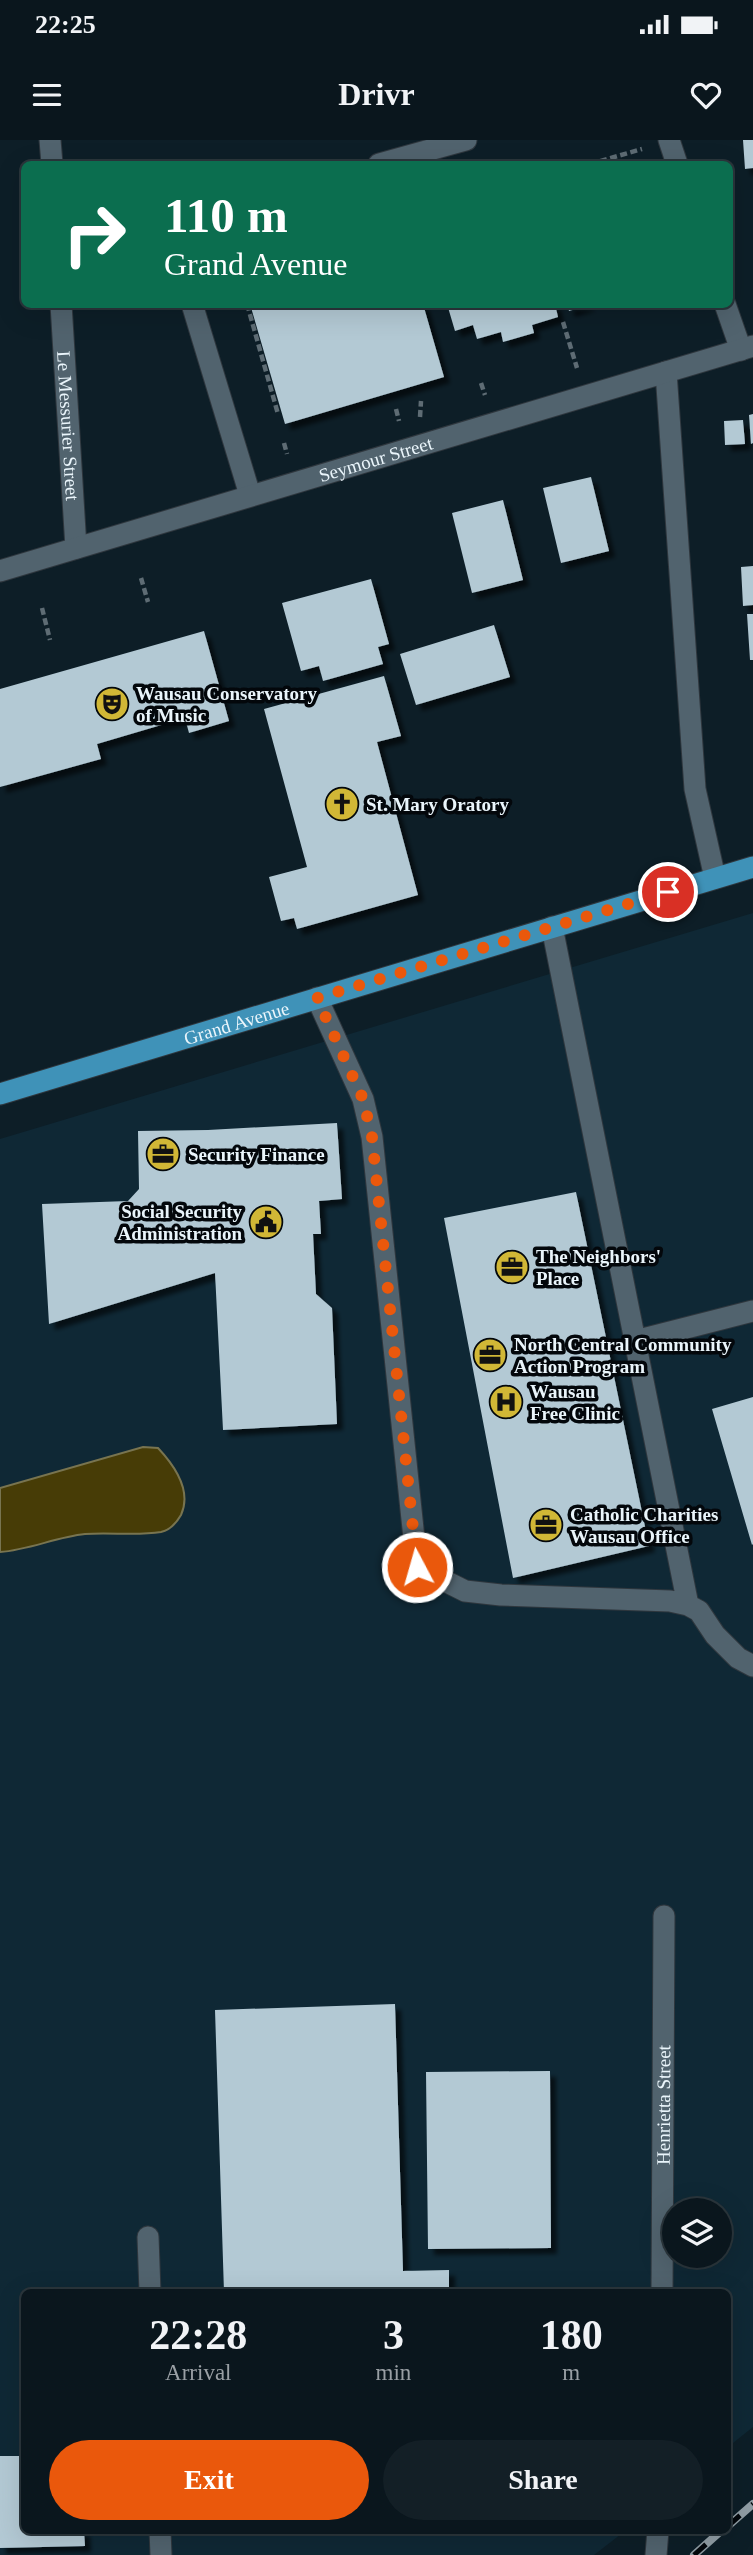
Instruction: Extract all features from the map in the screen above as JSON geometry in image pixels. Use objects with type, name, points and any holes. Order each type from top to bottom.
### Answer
[{"type":"main road","name":"Grand Avenue","points":[[0,1094],[753,867]]},
{"type":"street","points":[[50,140],[52,161]]},
{"type":"street","points":[[390,161],[466,140]]},
{"type":"street","points":[[659,143],[674,161]]},
{"type":"street","name":"Le Messurier Street","points":[[61,308],[76,548]]},
{"type":"street","points":[[193,308],[250,495]]},
{"type":"street","points":[[727,308],[747,348]]},
{"type":"street","name":"Seymour Street","points":[[0,571],[747,348]]},
{"type":"street","points":[[666,372],[695,789],[715,877]]},
{"type":"street","points":[[552,927],[688,1605]]},
{"type":"street","points":[[317,998],[363,1099],[372,1137],[417,1567],[465,1591],[501,1595],[670,1601],[688,1605],[699,1611],[715,1634],[738,1658],[753,1667]]},
{"type":"street","points":[[635,1341],[753,1311]]},
{"type":"street","name":"Henrietta Street","points":[[662,2289],[664,1916]]},
{"type":"street","points":[[148,2237],[150,2289]]},
{"type":"street","points":[[160,2534],[161,2555]]},
{"type":"street","points":[[656,2555],[658,2534]]},
{"type":"path","points":[[600,161],[659,143]]},
{"type":"path","points":[[248,308],[278,414]]},
{"type":"path","points":[[563,322],[579,372]]},
{"type":"path","points":[[481,383],[486,399]]},
{"type":"path","points":[[420,419],[421,401]]},
{"type":"path","points":[[397,409],[400,423]]},
{"type":"path","points":[[284,443],[288,460]]},
{"type":"path","points":[[141,578],[148,603]]},
{"type":"path","points":[[42,608],[50,640]]},
{"type":"shaded area","points":[[753,913],[753,2427],[731,2445],[731,2289],[21,2289],[21,2534],[621,2534],[594,2555],[0,2555],[0,1139]]},
{"type":"shaded area","points":[[143,1447],[158,1448],[175,1470],[183,1488],[184,1506],[181,1515],[170,1528],[152,1533],[85,1534],[0,1552],[0,1488]]},
{"type":"building","points":[[743,140],[753,140],[753,168],[745,169]]},
{"type":"building","points":[[251,308],[424,308],[444,377],[285,424]]},
{"type":"building","points":[[448,308],[556,308],[558,317],[532,325],[534,333],[503,342],[501,332],[477,339],[473,325],[455,331]]},
{"type":"building","points":[[753,414],[753,443],[751,444],[749,415]]},
{"type":"building","points":[[743,420],[745,444],[725,445],[724,421]]},
{"type":"building","points":[[591,477],[609,551],[561,563],[543,488]]},
{"type":"building","points":[[503,500],[523,580],[472,593],[452,513]]},
{"type":"building","points":[[753,566],[753,605],[743,606],[741,567]]},
{"type":"building","points":[[371,579],[389,644],[378,647],[383,664],[323,681],[319,666],[301,671],[282,603]]},
{"type":"building","points":[[747,614],[753,614],[753,660],[750,660]]},
{"type":"building","points":[[494,625],[510,677],[416,705],[400,654]]},
{"type":"building","name":"Wausau Conservatory of Music","points":[[204,631],[229,721],[189,733],[185,718],[97,744],[101,759],[0,787],[0,689]]},
{"type":"building","name":"St. Mary Oratory","points":[[384,676],[401,736],[377,742],[418,895],[297,929],[294,918],[281,921],[269,877],[307,867],[264,709]]},
{"type":"building","points":[[337,1123],[342,1199],[319,1201],[321,1234],[313,1234],[316,1294],[332,1308],[337,1424],[223,1430],[215,1273],[49,1324],[42,1204],[128,1201],[139,1189],[138,1131]]},
{"type":"building","points":[[576,1192],[649,1546],[513,1578],[444,1218]]},
{"type":"building","points":[[753,1397],[753,1544],[752,1545],[712,1409]]},
{"type":"building","points":[[395,2004],[403,2271],[449,2270],[449,2289],[224,2289],[215,2010]]},
{"type":"building","points":[[550,2071],[551,2248],[428,2249],[426,2072]]},
{"type":"building","points":[[0,2456],[21,2456],[21,2534],[84,2534],[85,2546],[0,2548]]},
{"type":"railway","points":[[731,2523],[753,2504]]},
{"type":"railway","points":[[694,2555],[718,2534]]},
{"type":"place","name":"Wausau Conservatory of Music","points":[[112,704]]},
{"type":"place","name":"St. Mary Oratory","points":[[342,804]]},
{"type":"place","name":"Security Finance","points":[[163,1154]]},
{"type":"place","name":"Social Security Administration","points":[[266,1222]]},
{"type":"place","name":"The Neighbors' Place","points":[[512,1267]]},
{"type":"place","name":"North Central Community Action Program","points":[[490,1355]]},
{"type":"place","name":"Wausau Free Clinic","points":[[506,1402]]},
{"type":"place","name":"Catholic Charities Wausau Office","points":[[546,1525]]},
{"type":"route","points":[[417,1567],[372,1137],[363,1099],[317,998],[668,892]]}]
